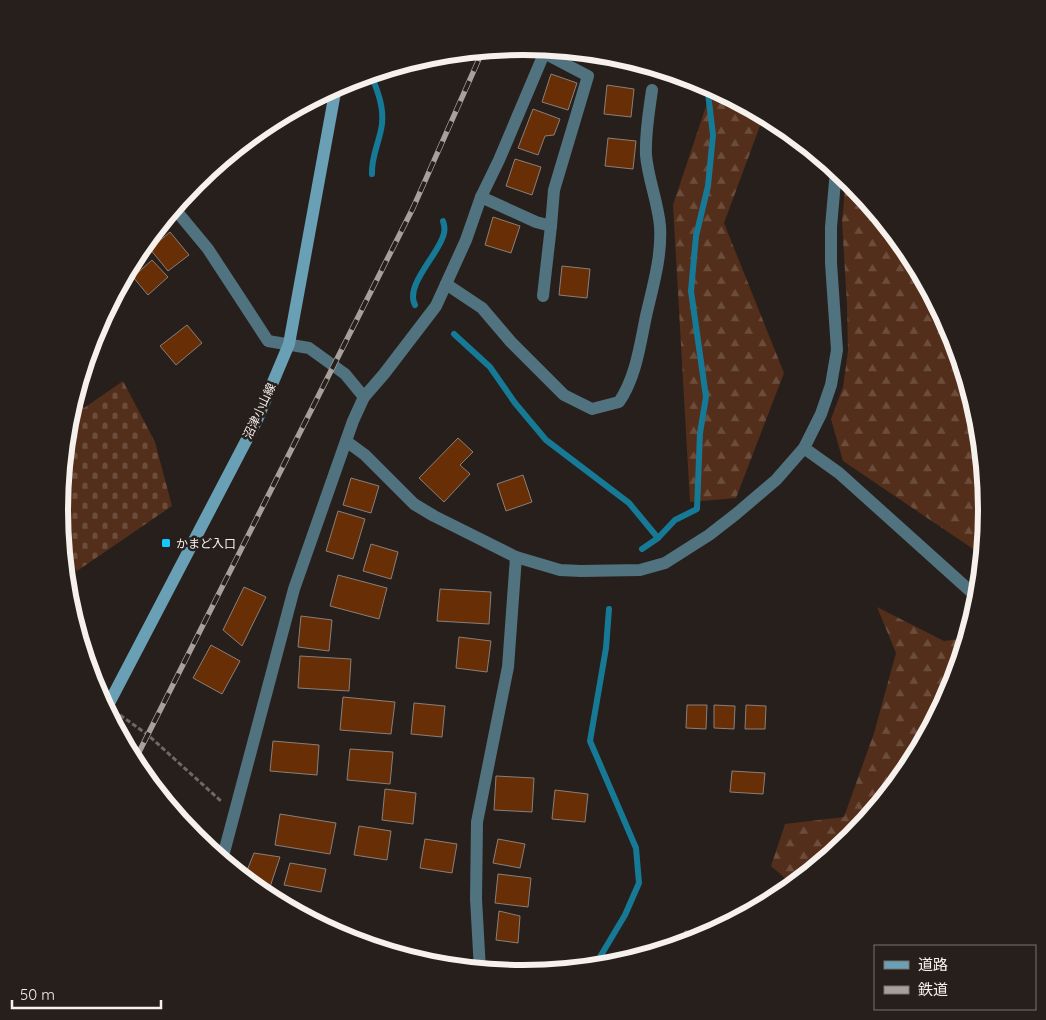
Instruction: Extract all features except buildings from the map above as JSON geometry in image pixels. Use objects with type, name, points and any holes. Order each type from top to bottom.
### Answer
[{"type":"main road","name":"沼津小山線","points":[[110,700],[256,420],[289,344],[334,97]]},
{"type":"street","points":[[224,853],[294,589],[353,421],[364,397],[436,306],[466,240],[481,197],[499,160],[543,56]]},
{"type":"street","points":[[543,296],[554,190],[588,76],[554,56]]},
{"type":"street","points":[[446,284],[482,308],[511,342],[564,395],[592,409],[619,402],[626,391],[636,362],[658,266],[660,224],[646,154],[652,90]]},
{"type":"street","points":[[346,441],[365,455],[414,504],[516,557],[560,570],[581,571],[640,570],[664,563],[709,535],[776,480],[804,448],[821,414],[831,385],[837,350],[831,263],[831,227],[835,179]]},
{"type":"street","points":[[481,197],[536,222],[551,226]]},
{"type":"street","points":[[178,213],[208,249],[268,341],[309,348],[345,374],[364,397]]},
{"type":"street","points":[[804,448],[840,473],[970,591]]},
{"type":"street","points":[[480,963],[476,899],[477,822],[508,667],[516,557]]},
{"type":"path","points":[[117,715],[148,735],[235,814]]},
{"type":"green space","points":[[709,96],[761,123],[724,223],[784,373],[736,498],[690,502],[673,205]]},
{"type":"green space","points":[[845,188],[884,233],[901,257],[931,309],[943,336],[962,392],[974,451],[978,510],[976,551],[843,461],[831,419],[843,387],[848,351],[842,222]]},
{"type":"green space","points":[[123,381],[155,442],[172,506],[77,571],[71,564],[69,540],[69,480],[72,451],[81,404],[84,408]]},
{"type":"green space","points":[[877,607],[944,641],[959,639],[954,656],[931,711],[917,738],[884,787],[845,832],[787,880],[771,866],[785,824],[844,817],[874,733],[896,653]]},
{"type":"waterway","points":[[372,174],[382,117],[379,98],[373,81]]},
{"type":"waterway","points":[[642,549],[658,538],[675,520],[697,509],[700,433],[706,397],[691,291],[696,236],[708,186],[713,135],[708,95]]},
{"type":"waterway","points":[[415,305],[413,297],[414,288],[441,241],[444,231],[443,221]]},
{"type":"waterway","points":[[454,334],[490,367],[515,403],[546,440],[629,503],[658,538]]},
{"type":"waterway","points":[[599,958],[625,915],[639,883],[636,848],[590,741],[606,648],[609,609]]},
{"type":"railway","points":[[139,753],[413,208],[480,57]]},
{"type":"place","name":"かまど入口","points":[[166,543]]}]
